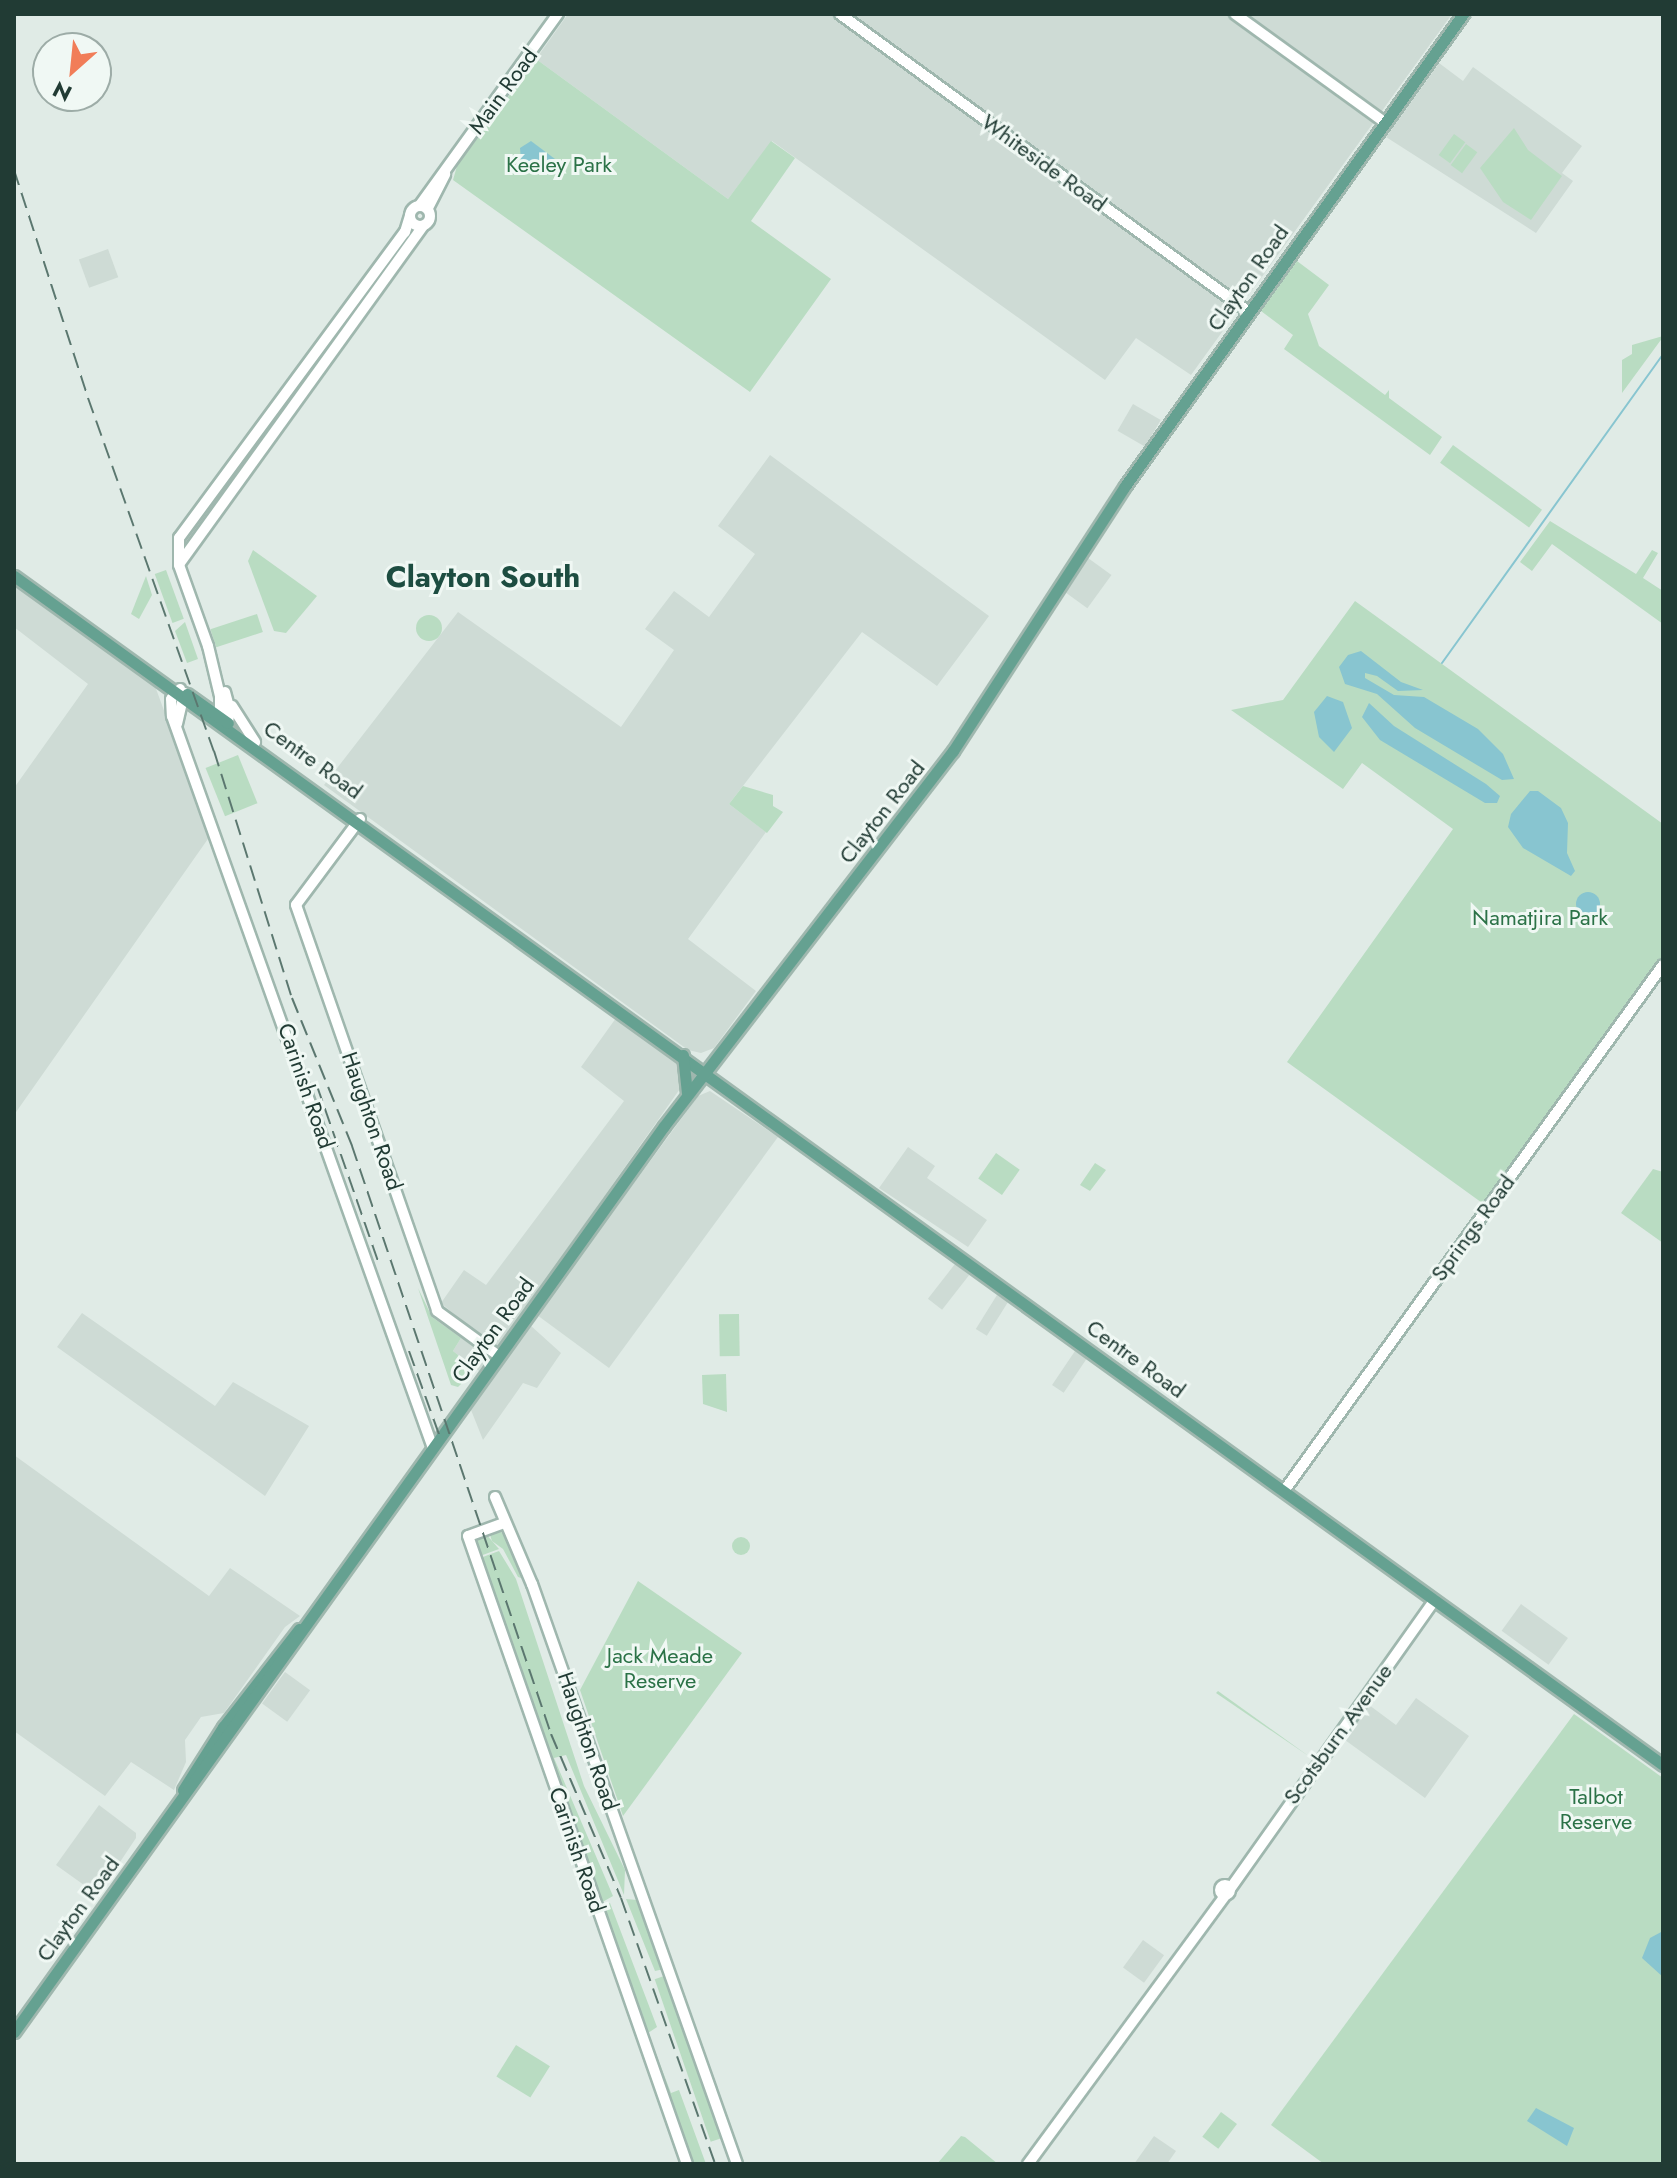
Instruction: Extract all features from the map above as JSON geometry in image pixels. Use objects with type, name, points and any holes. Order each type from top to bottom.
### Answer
[{"type":"main road","name":"Clayton Road","points":[[14,2032],[687,1094],[953,751],[1125,486],[1463,14]]},
{"type":"main road","name":"Centre Road","points":[[14,569],[182,695],[1663,1765]]},
{"type":"main road","name":"Centre Road","points":[[14,576],[160,683],[209,708],[224,724],[255,742],[358,822]]},
{"type":"main road","points":[[721,1050],[719,1069],[725,1085],[687,1094],[683,1055],[702,1057],[721,1050]]},
{"type":"street","name":"Main Road","points":[[424,207],[447,168],[558,14]]},
{"type":"street","name":"Whiteside Road","points":[[840,14],[1249,312]]},
{"type":"street","points":[[1235,14],[1384,122]]},
{"type":"street","points":[[179,565],[247,456],[405,232],[410,216],[424,207],[430,219],[340,325]]},
{"type":"street","points":[[410,216],[423,226]]},
{"type":"street","points":[[224,724],[223,697],[179,565],[179,538],[247,456]]},
{"type":"street","name":"Carinish Road","points":[[160,683],[169,707],[178,720],[433,1448]]},
{"type":"street","points":[[169,707],[182,695]]},
{"type":"street","points":[[178,720],[182,695]]},
{"type":"street","points":[[209,708],[223,697]]},
{"type":"street","points":[[223,697],[255,742]]},
{"type":"street","name":"Haughton Road","points":[[358,822],[296,905],[437,1311],[499,1356]]},
{"type":"street","name":"Springs Road","points":[[1284,1491],[1663,965]]},
{"type":"street","name":"Haughton Road","points":[[495,1497],[532,1584],[675,1988],[690,2016],[693,2038],[737,2164]]},
{"type":"street","name":"Carinish Road","points":[[504,1523],[468,1536],[687,2164]]},
{"type":"street","name":"Scotsburn Avenue","points":[[1026,2164],[1435,1600]]},
{"type":"shaded area","points":[[568,14],[1452,14],[1191,375],[1136,338],[1105,380],[772,141],[728,199],[536,59]]},
{"type":"shaded area","points":[[1439,63],[1463,81],[1473,67],[1582,146],[1562,173],[1573,181],[1536,233],[1386,137]]},
{"type":"shaded area","points":[[108,249],[118,277],[89,288],[79,260]]},
{"type":"shaded area","points":[[1133,404],[1161,420],[1145,447],[1118,431]]},
{"type":"shaded area","points":[[770,455],[989,616],[937,686],[862,632],[729,804],[766,832],[688,939],[756,991],[714,1048],[701,1053],[688,1050],[324,785],[458,612],[621,727],[674,650],[645,629],[674,591],[709,617],[755,554],[718,526]]},
{"type":"shaded area","points":[[1088,558],[1111,575],[1087,608],[1064,591]]},
{"type":"shaded area","points":[[14,584],[155,686],[210,836],[14,1115],[14,788],[88,684],[14,627]]},
{"type":"shaded area","points":[[616,1018],[678,1061],[682,1086],[498,1347],[493,1347],[441,1303],[464,1270],[486,1285],[624,1101],[581,1067]]},
{"type":"shaded area","points":[[710,1091],[778,1137],[609,1368],[537,1315],[698,1096]]},
{"type":"shaded area","points":[[908,1147],[935,1166],[927,1178],[987,1220],[968,1247],[879,1188]]},
{"type":"shaded area","points":[[955,1264],[969,1275],[942,1310],[928,1299]]},
{"type":"shaded area","points":[[997,1295],[1008,1302],[987,1336],[976,1329]]},
{"type":"shaded area","points":[[82,1313],[215,1406],[233,1382],[309,1426],[265,1496],[57,1347]]},
{"type":"shaded area","points":[[449,1324],[490,1355],[479,1371],[453,1351],[461,1338],[446,1328]]},
{"type":"shaded area","points":[[530,1325],[561,1353],[537,1388],[523,1383],[483,1440],[471,1410]]},
{"type":"shaded area","points":[[1075,1351],[1087,1359],[1064,1393],[1052,1385]]},
{"type":"shaded area","points":[[14,1455],[209,1596],[230,1568],[300,1616],[285,1627],[224,1713],[201,1717],[185,1740],[186,1762],[174,1790],[131,1762],[105,1796],[14,1731]]},
{"type":"shaded area","points":[[1521,1604],[1568,1638],[1549,1665],[1502,1631]]},
{"type":"shaded area","points":[[285,1672],[310,1690],[287,1722],[262,1704]]},
{"type":"shaded area","points":[[1416,1698],[1469,1736],[1425,1798],[1345,1740],[1369,1705],[1396,1725]]},
{"type":"shaded area","points":[[99,1805],[136,1833],[136,1838],[98,1895],[56,1865]]},
{"type":"shaded area","points":[[1143,1940],[1164,1955],[1144,1983],[1123,1968]]},
{"type":"shaded area","points":[[1154,2136],[1176,2151],[1167,2164],[1134,2164]]},
{"type":"green space","name":"Keeley Park","points":[[536,59],[728,199],[771,141],[795,158],[751,221],[831,279],[750,392],[453,180],[457,166]]},
{"type":"green space","points":[[1514,128],[1528,150],[1562,176],[1531,220],[1503,202],[1480,168]]},
{"type":"green space","points":[[1454,134],[1465,142],[1450,163],[1439,155]]},
{"type":"green space","points":[[1466,144],[1477,152],[1462,173],[1451,165]]},
{"type":"green space","points":[[1297,261],[1329,285],[1308,314],[1319,346],[1385,395],[1389,390],[1389,398],[1442,437],[1430,455],[1284,349],[1293,335],[1261,311]]},
{"type":"green space","points":[[1663,336],[1622,393],[1622,360],[1632,354],[1632,345]]},
{"type":"green space","points":[[1453,445],[1542,510],[1529,527],[1440,463]]},
{"type":"green space","points":[[1550,521],[1636,574],[1652,550],[1658,553],[1643,578],[1663,591],[1663,624],[1552,544],[1532,571],[1520,562]]},
{"type":"green space","points":[[253,550],[317,596],[286,633],[274,631],[248,561]]},
{"type":"green space","points":[[166,570],[184,619],[173,623],[155,574]]},
{"type":"green space","points":[[146,576],[152,595],[139,619],[131,614]]},
{"type":"green space","name":"Namatjira Park","points":[[1355,601],[1663,824],[1663,958],[1485,1205],[1287,1062],[1453,829],[1362,763],[1343,789],[1231,710],[1283,700]]},
{"type":"green space","points":[[257,614],[263,632],[216,647],[210,629]]},
{"type":"green space","points":[[429,615],[438,619],[442,628],[438,637],[429,641],[420,637],[416,628],[420,619]]},
{"type":"green space","points":[[185,622],[198,659],[187,663],[175,631]]},
{"type":"green space","points":[[238,755],[257,803],[225,816],[206,768]]},
{"type":"green space","points":[[743,786],[773,795],[773,806],[783,812],[767,833],[729,804]]},
{"type":"green space","points":[[996,1153],[1020,1170],[1002,1195],[978,1178]]},
{"type":"green space","points":[[1095,1163],[1106,1170],[1090,1191],[1080,1185]]},
{"type":"green space","points":[[1653,1169],[1663,1172],[1663,1243],[1621,1213]]},
{"type":"green space","points":[[418,1288],[432,1317],[461,1338],[453,1351],[476,1369],[458,1387],[451,1385]]},
{"type":"green space","points":[[719,1314],[739,1314],[740,1356],[720,1356]]},
{"type":"green space","points":[[726,1374],[727,1412],[703,1404],[702,1375]]},
{"type":"green space","points":[[498,1530],[504,1534],[527,1580],[518,1577],[503,1549],[492,1541],[489,1532]]},
{"type":"green space","points":[[486,1534],[499,1549],[480,1556],[475,1542]]},
{"type":"green space","points":[[741,1537],[750,1546],[741,1555],[732,1546]]},
{"type":"green space","points":[[499,1551],[516,1579],[584,1786],[625,1870],[624,1895],[566,1755],[554,1758],[613,1896],[599,1904],[480,1558]]},
{"type":"green space","name":"Jack Meade Reserve","points":[[638,1581],[742,1653],[623,1816],[580,1690]]},
{"type":"green space","points":[[1218,1691],[1310,1757],[1216,1693]]},
{"type":"green space","name":"Talbot Reserve","points":[[1574,1714],[1663,1778],[1663,2164],[1324,2164],[1271,2125]]},
{"type":"green space","points":[[637,1893],[664,1969],[655,1971],[626,1899],[637,1900]]},
{"type":"green space","points":[[610,1903],[657,2027],[648,2033],[671,2093],[679,2090],[706,2164],[690,2164],[600,1906]]},
{"type":"green space","points":[[667,1975],[723,2138],[711,2142],[655,1979]]},
{"type":"green space","points":[[516,2045],[550,2066],[530,2098],[496,2076]]},
{"type":"green space","points":[[1221,2112],[1237,2124],[1218,2149],[1202,2137]]},
{"type":"green space","points":[[961,2136],[965,2137],[998,2164],[937,2164]]},
{"type":"water","points":[[531,141],[555,159],[554,165],[545,169],[521,160],[520,148]]},
{"type":"water","points":[[1361,651],[1401,682],[1423,690],[1398,691],[1377,676],[1365,673],[1365,678],[1394,695],[1424,697],[1478,729],[1503,754],[1514,779],[1502,780],[1415,728],[1377,694],[1345,684],[1339,667],[1348,655]]},
{"type":"water","points":[[1327,696],[1343,702],[1352,728],[1334,752],[1319,737],[1314,712]]},
{"type":"water","points":[[1369,703],[1394,726],[1486,784],[1500,796],[1497,803],[1485,803],[1380,740],[1362,717]]},
{"type":"water","points":[[1530,791],[1538,791],[1561,808],[1568,823],[1567,853],[1575,871],[1571,876],[1523,848],[1508,827],[1511,814]]},
{"type":"water","points":[[1583,892],[1593,892],[1600,899],[1600,909],[1593,916],[1583,916],[1576,909],[1576,899]]},
{"type":"water","points":[[1663,1931],[1663,1977],[1642,1958],[1650,1938]]},
{"type":"water","points":[[1536,2108],[1574,2128],[1567,2146],[1527,2121]]},
{"type":"waterway","points":[[1442,663],[1663,354]]},
{"type":"railway","points":[[14,170],[88,398],[214,751],[292,998],[352,1146],[551,1734],[621,1898],[715,2164]]},
{"type":"railway","points":[[317,1086],[379,1264]]},
{"type":"railway","points":[[409,1351],[440,1437]]},
{"type":"district","name":"Clayton South","points":[[483,577]]}]
